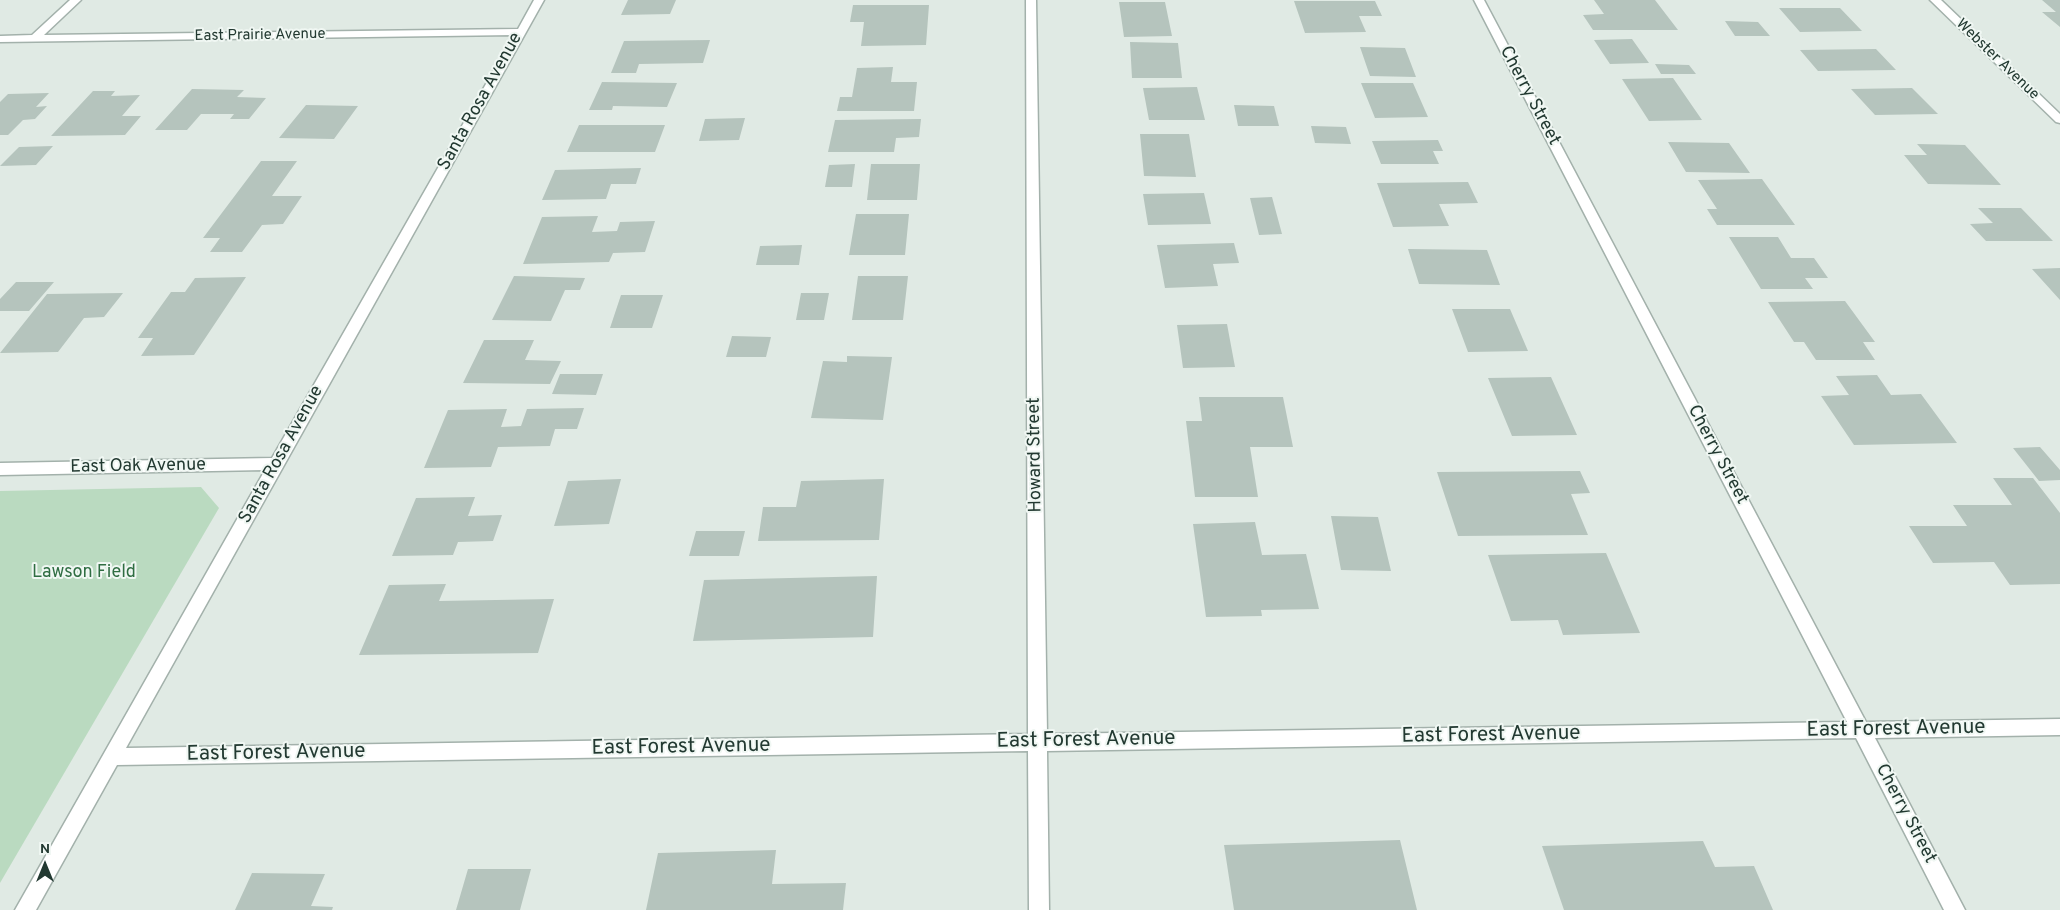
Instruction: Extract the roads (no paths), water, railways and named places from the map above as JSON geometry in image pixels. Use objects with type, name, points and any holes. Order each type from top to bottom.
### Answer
[{"type":"street","points":[[34,39],[76,0]]},
{"type":"street","name":"Santa Rosa Avenue","points":[[25,910],[539,0]]},
{"type":"street","name":"Howard Street","points":[[1032,0],[1039,910]]},
{"type":"street","name":"Cherry Street","points":[[1479,0],[1955,910]]},
{"type":"street","name":"Webster Avenue","points":[[1935,0],[2060,120]]},
{"type":"street","name":"East Prairie Avenue","points":[[0,39],[521,32]]},
{"type":"street","name":"East Oak Avenue","points":[[0,469],[277,464]]},
{"type":"street","name":"East Forest Avenue","points":[[112,757],[2060,727]]},
{"type":"park label","name":"Lawson Field","points":[[84,573]]}]
